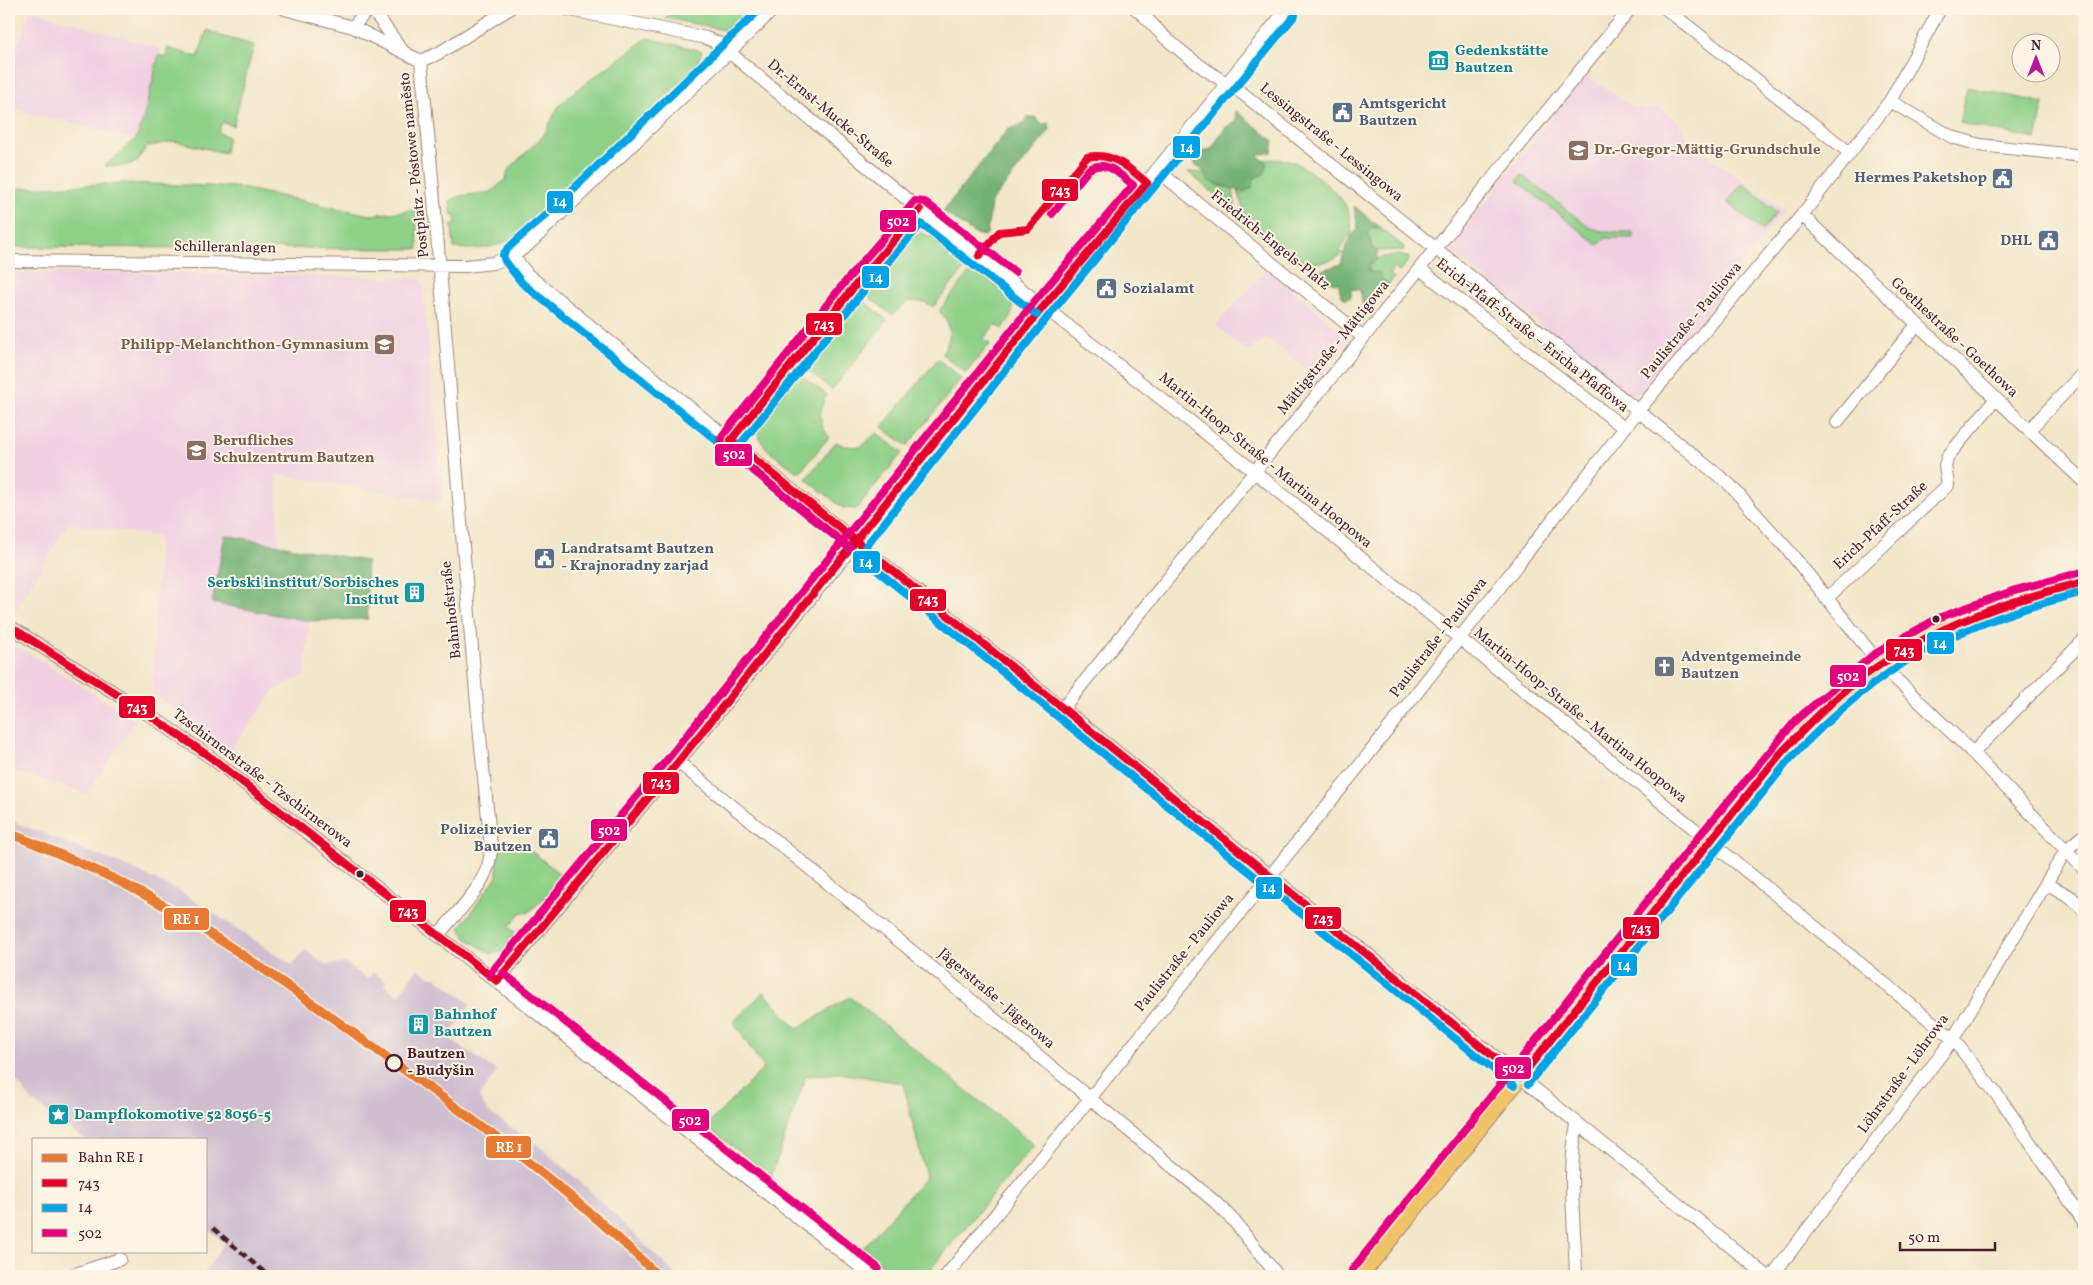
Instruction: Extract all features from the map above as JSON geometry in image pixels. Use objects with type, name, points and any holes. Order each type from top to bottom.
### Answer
[{"type":"main road","points":[[1360,1276],[1708,841],[1804,726],[1879,663],[1942,627],[2018,599],[2084,582]]},
{"type":"street","name":"Postplatz - Póstowe naměsto","points":[[284,9],[354,27],[421,61]]},
{"type":"street","points":[[354,27],[368,9]]},
{"type":"street","name":"Postplatz - Póstowe naměsto","points":[[372,9],[403,52]]},
{"type":"street","name":"Postplatz - Póstowe naměsto","points":[[421,61],[440,52],[509,9]]},
{"type":"street","name":"Dr.-Ernst-Mucke-Straße","points":[[566,9],[706,38],[729,52],[920,210],[1043,307]]},
{"type":"street","name":"Schilleranlagen","points":[[9,261],[441,266],[493,263],[513,256],[528,246],[774,9]]},
{"type":"street","name":"Lessingstraße - Lessingowa","points":[[1136,9],[1148,18],[1168,40],[1226,85],[1242,93],[1436,248]]},
{"type":"street","points":[[497,981],[678,762],[1043,307],[1287,9]]},
{"type":"street","name":"Mättigstraße - Mättigowa","points":[[1064,708],[1630,9]]},
{"type":"street","points":[[1666,9],[1754,80],[1850,153]]},
{"type":"street","name":"Paulistraße - Pauliowa","points":[[946,1276],[1088,1098],[1364,760],[1624,428],[1802,216],[1890,102],[1940,9]]},
{"type":"street","name":"Postplatz - Póstowe naměsto","points":[[421,61],[441,266]]},
{"type":"street","points":[[1890,102],[1952,137],[1980,145],[2084,156]]},
{"type":"street","name":"Friedrich-Engels-Platz","points":[[1157,170],[1363,337]]},
{"type":"street","points":[[731,440],[853,288],[920,210]]},
{"type":"street","name":"Goethestraße - Goethowa","points":[[1802,216],[1916,326],[2084,482]]},
{"type":"street","name":"Erich-Pfaff-Straße – Ericha Pfaffowa","points":[[1436,248],[1728,484],[1764,522],[1879,663],[1973,753],[2084,870]]},
{"type":"street","points":[[513,256],[528,275],[1577,1125],[1767,1276]]},
{"type":"street","name":"Bahnhofstraße","points":[[439,934],[483,879],[492,855],[458,499],[441,266]]},
{"type":"street","name":"Erich-Pfaff-Straße – Ericha Pfaffowa","points":[[1420,269],[1624,428]]},
{"type":"street","name":"Martin-Hoop-Straße - Martina Hoopowa","points":[[1043,307],[1255,472],[1953,1039],[2004,1104],[2084,1222]]},
{"type":"street","points":[[1837,422],[1916,326]]},
{"type":"street","points":[[2029,430],[2084,372]]},
{"type":"street","name":"Erich-Pfaff-Straße","points":[[1826,599],[1948,485],[1945,466],[1948,456],[1995,400]]},
{"type":"street","name":"Tzschirnerstraße - Tzschirnerowa","points":[[9,626],[148,714],[213,759],[439,934],[627,1085],[872,1276]]},
{"type":"street","points":[[1973,753],[2084,640]]},
{"type":"street","name":"Jägerstraße - Jägerowa","points":[[678,762],[906,946],[1214,1200],[1233,1220],[1278,1276]]},
{"type":"street","name":"Löhrstraße - Löhrowa","points":[[1772,1276],[1953,1039],[2066,850],[2084,835]]},
{"type":"street","points":[[2047,884],[2071,897],[2084,911]]},
{"type":"street","points":[[1576,1276],[1572,1169],[1573,1145],[1577,1125]]},
{"type":"street","points":[[70,1276],[120,1259]]},
{"type":"shaded area","points":[[31,10],[161,49],[142,124],[136,139],[9,108],[9,72]]},
{"type":"shaded area","points":[[1586,75],[1635,109],[1659,107],[1680,124],[1690,143],[1784,210],[1643,394],[1627,393],[1448,249]]},
{"type":"shaded area","points":[[1267,269],[1350,338],[1319,379],[1267,338],[1247,352],[1216,325]]},
{"type":"shaded area","points":[[9,273],[184,273],[413,278],[420,279],[423,285],[443,501],[277,474],[279,545],[225,535],[212,603],[310,621],[304,675],[276,689],[230,750],[152,693],[159,536],[68,524],[15,611],[9,607]]},
{"type":"shaded area","points":[[9,641],[136,720],[87,794],[9,769]]},
{"type":"shaded area","points":[[9,820],[125,866],[181,892],[292,965],[305,950],[326,965],[345,963],[368,979],[373,972],[386,981],[384,985],[398,995],[418,968],[431,977],[435,977],[471,1004],[448,1038],[497,1071],[479,1097],[488,1112],[538,1145],[585,1186],[677,1276],[202,1276],[225,1242],[208,1229],[208,1138],[83,1138],[33,1102],[9,1072]]},
{"type":"green space","points":[[674,9],[754,9],[737,24],[724,30],[665,18]]},
{"type":"green space","points":[[207,30],[254,45],[233,126],[222,122],[218,132],[228,137],[225,153],[174,141],[146,147],[137,162],[123,166],[105,166],[136,139],[142,124],[159,55],[166,57],[168,48],[198,57]]},
{"type":"green space","points":[[647,38],[702,51],[696,68],[517,236],[487,248],[454,248],[452,224],[456,224],[455,216],[452,216],[450,201],[459,196],[491,192],[506,179],[508,170],[544,135],[558,107],[570,95]]},
{"type":"green space","points":[[1967,87],[2044,103],[2036,139],[1959,123]]},
{"type":"green space","points":[[1235,110],[1274,141],[1272,152],[1258,155],[1267,164],[1264,174],[1254,178],[1252,188],[1243,192],[1208,181],[1206,173],[1195,165],[1195,158],[1201,152],[1211,149],[1226,127],[1236,121]]},
{"type":"green space","points":[[1035,117],[1041,124],[1049,123],[1050,130],[991,202],[987,234],[983,236],[973,233],[943,211],[1008,129],[1022,125],[1027,118]]},
{"type":"green space","points":[[1260,160],[1288,160],[1295,162],[1319,178],[1340,197],[1348,211],[1352,233],[1352,237],[1348,236],[1339,251],[1343,253],[1330,260],[1317,262],[1303,260],[1277,247],[1254,227],[1246,216],[1238,190],[1243,192],[1253,178]]},
{"type":"green space","points":[[1188,172],[1206,173],[1219,186],[1233,188],[1236,212]]},
{"type":"green space","points":[[1522,175],[1590,228],[1607,232],[1633,232],[1633,238],[1605,238],[1598,245],[1517,181]]},
{"type":"green space","points":[[122,183],[236,187],[370,215],[416,210],[418,249],[9,247],[9,189]]},
{"type":"green space","points":[[1743,183],[1777,212],[1762,231],[1727,202]]},
{"type":"green space","points":[[1354,206],[1383,230],[1374,227],[1368,232],[1372,248],[1377,251],[1377,259],[1368,267],[1370,272],[1380,273],[1382,280],[1389,284],[1366,308],[1363,308],[1360,290],[1351,289],[1351,297],[1345,299],[1341,295],[1339,284],[1320,278],[1322,270],[1341,264],[1347,242],[1358,229]]},
{"type":"green space","points":[[1374,227],[1383,230],[1404,247],[1404,250],[1377,251],[1372,248],[1368,232]]},
{"type":"green space","points":[[921,233],[933,237],[962,259],[962,265],[965,268],[933,307],[924,302],[908,301],[892,315],[864,293],[909,238]]},
{"type":"green space","points":[[1398,255],[1408,257],[1409,260],[1399,272],[1394,268],[1390,274],[1394,278],[1389,284],[1370,272],[1368,267],[1374,261]]},
{"type":"green space","points":[[970,272],[980,273],[1007,295],[1011,299],[1013,309],[1002,329],[996,324],[984,338],[990,344],[966,373],[942,354],[948,342],[950,332],[947,321],[939,311]]},
{"type":"green space","points":[[860,298],[887,320],[832,390],[804,367]]},
{"type":"green space","points":[[938,359],[961,379],[907,446],[882,427]]},
{"type":"green space","points":[[799,374],[827,395],[820,416],[829,437],[799,473],[771,452],[760,439],[757,432],[758,424]]},
{"type":"green space","points":[[877,433],[902,453],[856,509],[843,508],[806,479],[836,442],[844,446],[860,447]]},
{"type":"green space","points":[[225,535],[366,561],[368,619],[310,621],[212,603]]},
{"type":"green space","points":[[524,845],[566,879],[528,913],[521,912],[509,927],[515,932],[504,951],[491,954],[466,938],[460,928],[497,876],[498,847]]},
{"type":"green space","points":[[764,992],[797,1029],[850,997],[1034,1145],[925,1276],[897,1276],[862,1249],[926,1177],[903,1083],[839,1073],[806,1076],[771,1176],[706,1126],[764,1068],[733,1022]]},
{"type":"railway","points":[[213,1228],[269,1276]]},
{"type":"transit line","name":"14","points":[[760,9],[577,186],[510,246],[503,255],[505,261],[522,283],[1514,1086]]},
{"type":"transit line","name":"14","points":[[865,547],[1051,313],[1295,15]]},
{"type":"transit line","name":"743","points":[[979,256],[999,232],[1028,229],[1087,157],[1105,157],[1120,162],[1147,183]]},
{"type":"transit line","name":"502","points":[[489,975],[670,756],[1035,301],[1133,185],[1112,169],[1095,166],[1089,169],[1052,214]]},
{"type":"transit line","name":"743","points":[[497,981],[678,762],[1043,307],[1147,183]]},
{"type":"transit line","name":"502","points":[[851,549],[724,447],[721,441],[723,435],[845,282],[915,201],[925,202],[1015,272]]},
{"type":"transit line","name":"743","points":[[731,440],[853,288],[920,210]]},
{"type":"transit line","name":"14","points":[[739,446],[861,294],[921,224],[1037,315]]},
{"type":"transit line","name":"743","points":[[731,440],[1520,1078]]},
{"type":"transit line","name":"502","points":[[1352,1270],[1700,835],[1797,719],[1873,655],[1938,618],[2015,590],[2082,572]]},
{"type":"transit line","name":"743","points":[[1520,1078],[1781,753],[1847,689],[1873,669],[1901,652],[1959,622],[2020,600],[2084,582]]},
{"type":"transit line","name":"14","points":[[1528,1084],[1789,760],[1855,697],[1923,652],[1958,634],[2038,604],[2084,592]]},
{"type":"transit line","name":"743","points":[[9,626],[148,714],[213,759],[497,981]]},
{"type":"transit line","points":[[9,833],[87,866],[132,888],[167,907],[267,971],[532,1165],[596,1218],[658,1276]]},
{"type":"transit line","name":"502","points":[[503,973],[878,1268]]},
{"type":"place","name":"Gedenkstätte Bautzen","points":[[1439,60]]},
{"type":"place","name":"Amtsgericht Bautzen","points":[[1343,113]]},
{"type":"place","name":"Dr.-Gregor-Mättig-Grundschule","points":[[1578,150]]},
{"type":"place","name":"Hermes Paketshop","points":[[2003,178]]},
{"type":"place","name":"DHL","points":[[2048,241]]},
{"type":"place","name":"Sozialamt","points":[[1107,289]]},
{"type":"place","name":"Philipp-Melanchthon-Gymnasium","points":[[385,345]]},
{"type":"place","name":"Berufliches Schulzentrum Bautzen","points":[[197,450]]},
{"type":"place","name":"Landratsamt Bautzen - Krajnoradny zarjad","points":[[545,558]]},
{"type":"place","name":"Serbski institut/Sorbisches Institut","points":[[415,592]]},
{"type":"place","name":"Adventgemeinde Bautzen","points":[[1665,666]]},
{"type":"place","name":"Polizeirevier Bautzen","points":[[548,839]]},
{"type":"place","name":"Bahnhof Bautzen","points":[[418,1024]]},
{"type":"place","name":"Bautzen - Budyšin","points":[[394,1063]]},
{"type":"place","name":"Dampflokomotive 52 8056-5","points":[[58,1115]]}]
